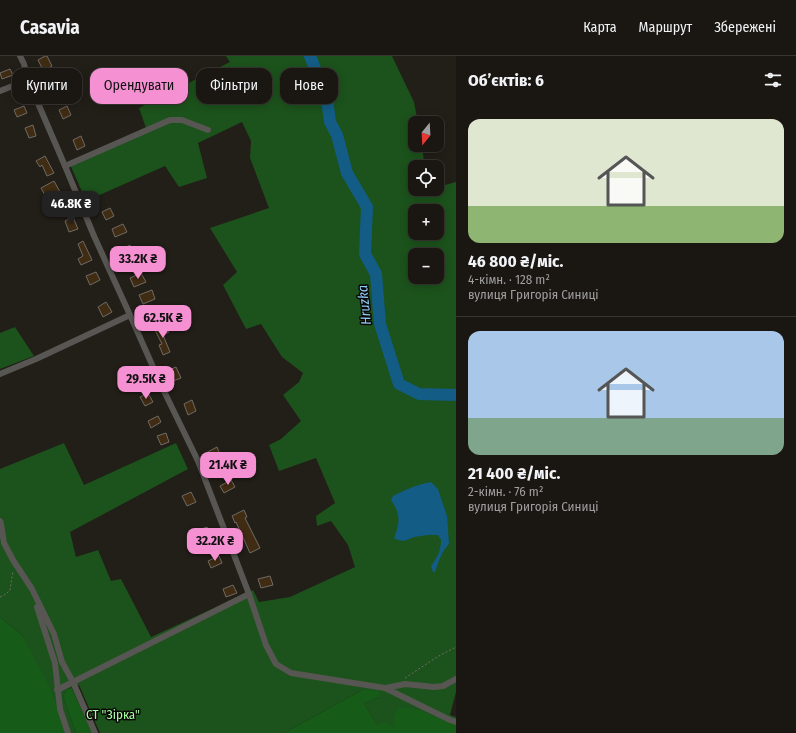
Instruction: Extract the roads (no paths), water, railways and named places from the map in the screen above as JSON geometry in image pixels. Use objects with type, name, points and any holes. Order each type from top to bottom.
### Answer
[{"type":"street","points":[[20,56],[25,68]]},
{"type":"street","points":[[0,91],[12,86]]},
{"type":"street","points":[[38,104],[94,236],[161,385],[198,461],[249,594],[266,645],[276,664],[290,673],[385,688],[456,722]]},
{"type":"street","points":[[65,166],[170,120],[182,120],[208,130]]},
{"type":"street","points":[[0,374],[36,359],[130,315]]},
{"type":"street","points":[[0,521],[2,524],[4,543],[12,560],[32,589],[54,634],[62,662],[73,682],[95,733]]},
{"type":"street","points":[[32,589],[54,663],[60,709],[68,733]]},
{"type":"street","points":[[57,690],[249,594]]},
{"type":"street","points":[[385,688],[405,684],[434,687],[443,686],[456,679]]},
{"type":"water","points":[[431,482],[438,489],[447,516],[449,544],[442,553],[435,572],[433,572],[431,566],[437,557],[440,548],[441,540],[438,535],[414,537],[404,541],[394,538],[398,523],[398,514],[391,500],[393,496],[416,486]]},
{"type":"waterway","name":"Hruzka","points":[[310,56],[327,99],[330,122],[337,135],[347,173],[367,207],[365,254],[376,274],[380,324],[399,384],[419,394],[456,395]]},
{"type":"park label","name":"СТ \"Зірка\"","points":[[113,714]]}]
